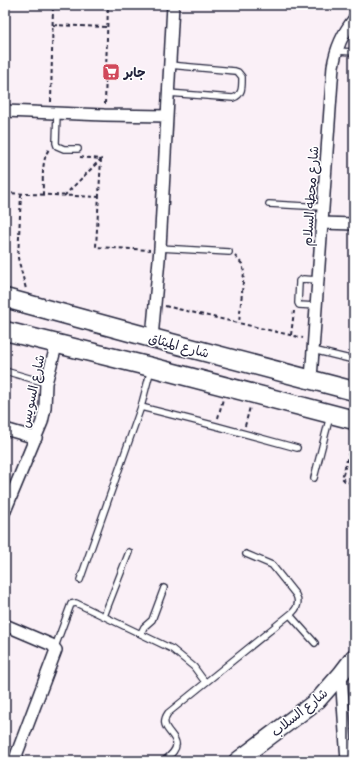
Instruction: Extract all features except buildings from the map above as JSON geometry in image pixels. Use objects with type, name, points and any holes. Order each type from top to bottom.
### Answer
[{"type":"main road","name":"شارع الميثاق","points":[[5,298],[354,391]]},
{"type":"main road","points":[[5,331],[354,420]]},
{"type":"street","points":[[152,338],[160,249],[173,5]]},
{"type":"street","name":"شارع محطه السلام","points":[[311,380],[333,66],[335,51],[345,31],[354,20]]},
{"type":"street","points":[[5,111],[167,116]]},
{"type":"street","points":[[322,223],[354,224]]},
{"type":"street","name":"شارع السويس","points":[[5,511],[36,438],[43,415],[46,383],[57,344]]},
{"type":"street","points":[[5,429],[36,438]]},
{"type":"street","points":[[5,625],[55,647],[55,653],[14,761]]},
{"type":"street","name":"شارع السلاب","points":[[237,761],[318,700],[354,657]]},
{"type":"street","points":[[341,674],[347,761]]},
{"type":"lane","points":[[335,51],[354,52]]},
{"type":"lane","points":[[168,93],[233,98],[240,95],[242,91],[241,74],[235,71],[170,65]]},
{"type":"lane","points":[[54,113],[57,146],[64,149],[78,149]]},
{"type":"lane","points":[[269,204],[323,208]]},
{"type":"lane","points":[[160,249],[229,252]]},
{"type":"lane","points":[[316,306],[299,305],[299,281],[302,279],[318,280]]},
{"type":"lane","points":[[314,346],[354,360]]},
{"type":"lane","points":[[80,580],[141,407],[151,367]]},
{"type":"lane","points":[[5,371],[46,383]]},
{"type":"lane","points":[[141,407],[297,448]]},
{"type":"lane","points":[[314,478],[331,414]]},
{"type":"lane","points":[[104,616],[129,552]]},
{"type":"lane","points":[[164,761],[174,752],[176,745],[174,738],[165,725],[165,716],[296,609],[298,598],[272,565],[246,554]]},
{"type":"lane","points":[[141,634],[144,627],[152,620],[164,588]]},
{"type":"lane","points":[[55,647],[72,603],[76,603],[164,644],[180,654],[194,667],[205,682]]},
{"type":"lane","points":[[290,615],[315,643]]},
{"type":"path","points":[[53,5],[54,113]]},
{"type":"path","points":[[104,115],[108,5]]},
{"type":"path","points":[[53,25],[108,27]]},
{"type":"path","points":[[43,195],[44,161],[46,153],[50,147],[56,143]]},
{"type":"path","points":[[64,149],[78,157],[101,159]]},
{"type":"path","points":[[101,159],[96,247],[160,249]]},
{"type":"path","points":[[64,196],[101,159]]},
{"type":"path","points":[[5,193],[99,197]]},
{"type":"path","points":[[21,194],[18,258],[30,304]]},
{"type":"path","points":[[229,252],[242,264],[244,272],[239,323]]},
{"type":"path","points":[[156,303],[290,336],[314,346]]},
{"type":"path","points":[[290,336],[294,311],[298,303]]},
{"type":"path","points":[[216,426],[227,387]]},
{"type":"path","points":[[243,433],[253,394]]},
{"type":"path","points":[[354,447],[350,449],[342,478],[345,481],[354,484]]},
{"type":"place","name":"جابر","points":[[111,72]]}]
